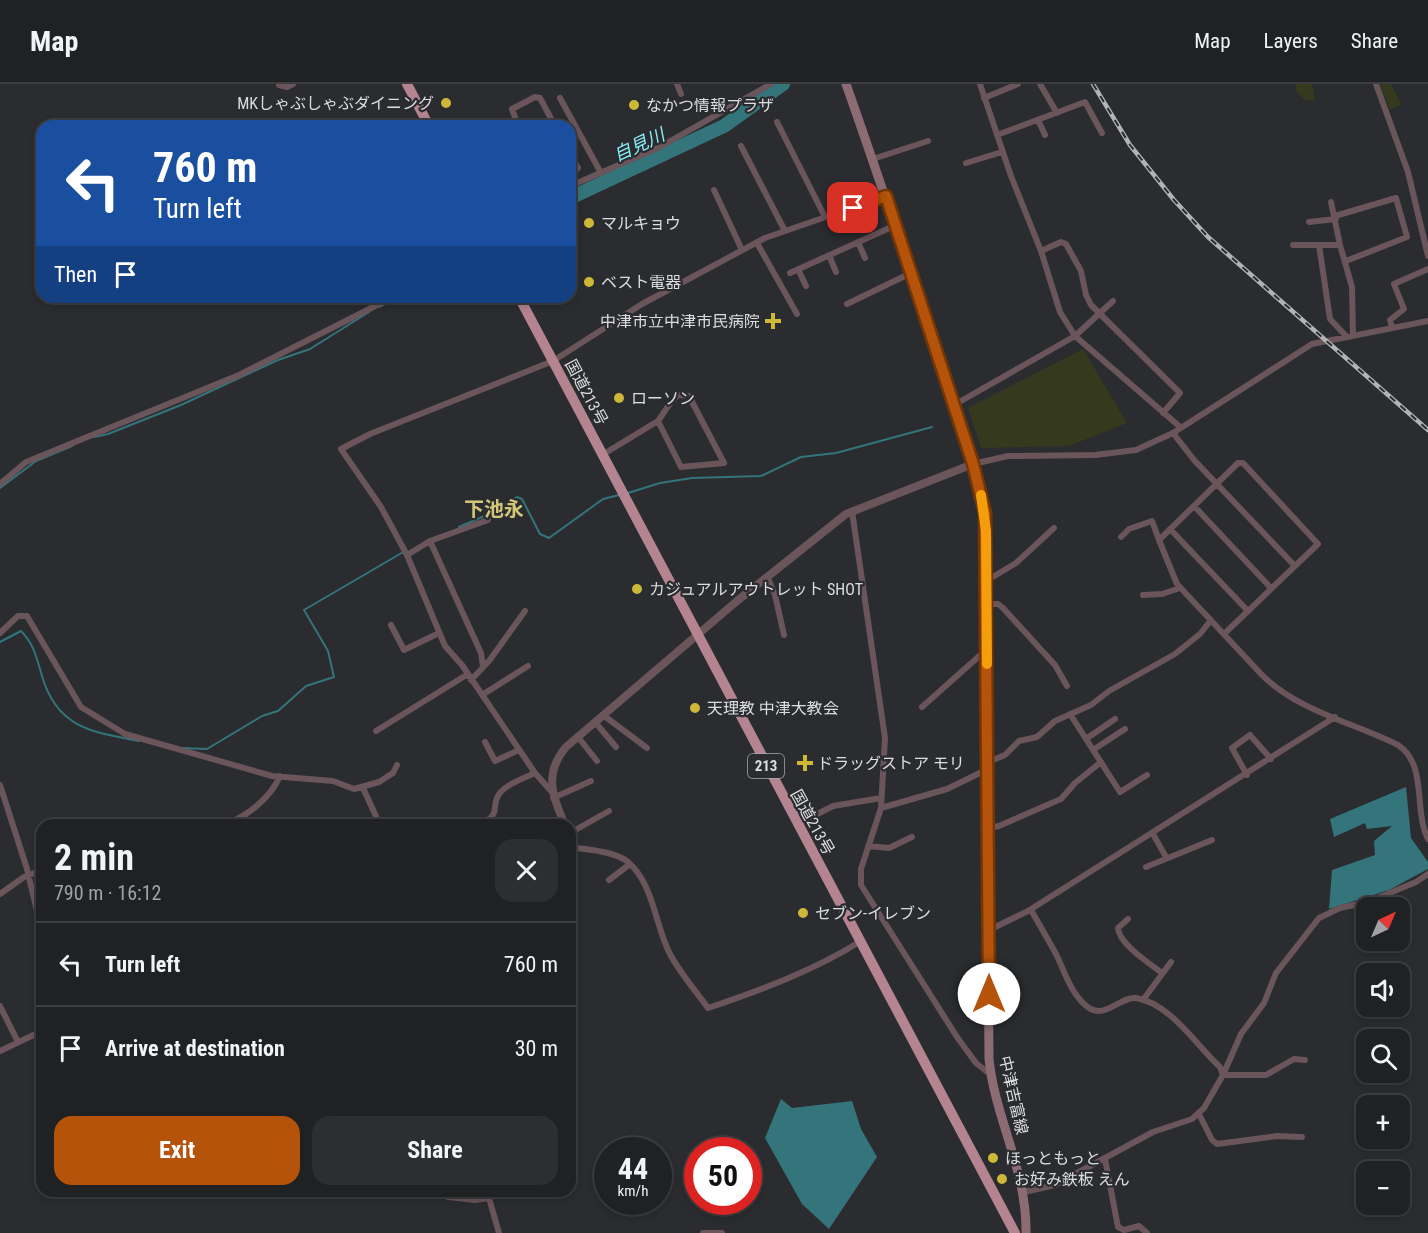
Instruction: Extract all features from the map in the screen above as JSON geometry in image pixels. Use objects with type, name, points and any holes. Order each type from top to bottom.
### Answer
[{"type":"highway","points":[[407,84],[426,120]]},
{"type":"highway","name":"国道213号","points":[[522,303],[1016,1233]]},
{"type":"main road","name":"中津吉富線","points":[[846,84],[896,225],[973,464],[985,513],[991,1076],[1024,1192],[1026,1233]]},
{"type":"street","points":[[279,85],[287,87],[293,84]]},
{"type":"street","points":[[677,84],[681,94]]},
{"type":"street","points":[[576,183],[658,148],[771,84]]},
{"type":"street","points":[[980,84],[1002,152],[1041,251],[1060,312],[1075,336],[1179,426]]},
{"type":"street","points":[[984,98],[1006,86],[1018,84]]},
{"type":"street","points":[[1040,84],[1057,113]]},
{"type":"street","points":[[1376,84],[1408,172],[1428,256]]},
{"type":"street","points":[[515,120],[512,109],[535,97],[540,98],[552,120]]},
{"type":"street","points":[[560,98],[572,120]]},
{"type":"street","points":[[997,135],[1085,102],[1102,133]]},
{"type":"street","points":[[1038,120],[1046,135]]},
{"type":"street","points":[[777,122],[825,218]]},
{"type":"street","points":[[576,127],[601,172]]},
{"type":"street","points":[[873,159],[928,141]]},
{"type":"street","points":[[741,146],[785,231]]},
{"type":"street","points":[[966,163],[976,159],[979,161],[1002,152]]},
{"type":"street","points":[[714,190],[742,250]]},
{"type":"street","points":[[562,819],[552,794],[445,646],[407,555],[381,507],[341,449],[370,434],[553,361],[642,304],[757,243],[886,196]]},
{"type":"street","points":[[1309,222],[1335,217],[1396,198],[1407,237],[1346,261]]},
{"type":"street","points":[[1331,202],[1340,246],[1352,287],[1350,336]]},
{"type":"street","points":[[789,273],[896,225]]},
{"type":"street","points":[[858,242],[865,258]]},
{"type":"street","points":[[1041,251],[1060,242],[1066,244],[1081,271],[1086,295],[1100,313],[1180,393],[1163,413]]},
{"type":"street","points":[[757,243],[797,314]]},
{"type":"street","points":[[1293,245],[1340,246]]},
{"type":"street","points":[[1319,245],[1330,320],[1350,336]]},
{"type":"street","points":[[829,255],[836,272]]},
{"type":"street","points":[[798,269],[806,286]]},
{"type":"street","points":[[1392,327],[1390,320],[1404,309],[1394,284],[1428,269]]},
{"type":"street","points":[[848,304],[911,273]]},
{"type":"street","points":[[954,405],[1075,336],[1113,301]]},
{"type":"street","points":[[0,484],[26,462],[238,375],[381,303]]},
{"type":"street","points":[[552,794],[554,764],[566,747],[767,576],[852,511],[973,464],[1008,456],[1115,454],[1141,448],[1173,433],[1179,426],[1312,344],[1428,321]]},
{"type":"street","points":[[602,454],[658,422],[678,395],[689,396],[724,463],[681,466],[658,422]]},
{"type":"street","points":[[1173,433],[1194,460],[1294,565]]},
{"type":"street","points":[[1159,540],[1238,463],[1243,463],[1318,544],[1270,587],[1224,634]]},
{"type":"street","points":[[1194,506],[1270,587]]},
{"type":"street","points":[[852,511],[885,731],[881,808],[860,875],[863,889],[957,1037],[976,1063],[991,1076]]},
{"type":"street","points":[[407,555],[430,541],[488,520]]},
{"type":"street","points":[[1121,537],[1129,529],[1152,521],[1171,573],[1180,588],[1277,689],[1390,741],[1408,752],[1418,772],[1421,816],[1428,839]]},
{"type":"street","points":[[986,581],[1016,563],[1054,528]]},
{"type":"street","points":[[1170,529],[1247,610]]},
{"type":"street","points":[[430,541],[481,653],[483,666]]},
{"type":"street","points":[[767,576],[776,594],[784,635]]},
{"type":"street","points":[[1143,595],[1162,594],[1180,588]]},
{"type":"street","points":[[987,604],[998,604],[1003,608],[1055,664],[1067,686]]},
{"type":"street","points":[[376,730],[469,677],[483,666],[525,611]]},
{"type":"street","points":[[0,633],[18,616],[27,616],[81,707],[134,737],[280,776],[305,777],[333,782],[354,789],[363,788],[387,778],[397,765]]},
{"type":"street","points":[[881,808],[947,789],[1005,755],[1019,741],[1037,737],[1051,724],[1175,654],[1200,634],[1211,620]]},
{"type":"street","points":[[390,625],[404,651],[439,633]]},
{"type":"street","points":[[922,708],[987,650]]},
{"type":"street","points":[[482,695],[528,666]]},
{"type":"street","points":[[1070,714],[1120,792],[1147,775]]},
{"type":"street","points":[[603,715],[647,748]]},
{"type":"street","points":[[989,930],[1030,910],[1247,775],[1335,717]]},
{"type":"street","points":[[1086,739],[1115,719]]},
{"type":"street","points":[[595,722],[616,747]]},
{"type":"street","points":[[1093,750],[1125,729]]},
{"type":"street","points":[[1247,775],[1232,748],[1250,735],[1271,759]]},
{"type":"street","points":[[578,737],[597,761]]},
{"type":"street","points":[[485,742],[495,761],[519,750]]},
{"type":"street","points":[[988,828],[999,826],[1061,799],[1075,783],[1101,762]]},
{"type":"street","points":[[489,819],[495,812],[497,798],[501,791],[535,773]]},
{"type":"street","points":[[239,819],[267,796],[280,776]]},
{"type":"street","points":[[552,794],[591,781]]},
{"type":"street","points":[[0,785],[29,875],[36,906]]},
{"type":"street","points":[[363,788],[377,819]]},
{"type":"street","points":[[798,825],[833,806],[881,798]]},
{"type":"street","points":[[576,830],[609,811]]},
{"type":"street","points":[[1153,834],[1166,857]]},
{"type":"street","points":[[868,846],[889,848],[912,837]]},
{"type":"street","points":[[1146,867],[1212,840]]},
{"type":"street","points":[[576,848],[611,855],[630,864],[642,880],[670,954],[708,1008],[768,988],[816,967],[861,941]]},
{"type":"street","points":[[609,880],[630,864]]},
{"type":"street","points":[[0,894],[36,872]]},
{"type":"street","points":[[1024,1192],[1055,1185],[1153,1132],[1189,1121],[1199,1114],[1223,1075],[1241,1034],[1264,1003],[1276,973],[1319,918],[1340,908],[1368,902],[1416,882],[1428,874]]},
{"type":"street","points":[[1030,910],[1056,956],[1064,976],[1089,1008],[1099,1010],[1117,1006],[1130,998],[1143,1000],[1166,1013],[1220,1067],[1223,1075]]},
{"type":"street","points":[[1128,919],[1117,930],[1132,949],[1162,973]]},
{"type":"street","points":[[1143,1000],[1171,962]]},
{"type":"street","points":[[0,1006],[18,1042]]},
{"type":"street","points":[[0,1050],[36,1034]]},
{"type":"street","points":[[1223,1075],[1266,1075],[1294,1059],[1305,1060]]},
{"type":"street","points":[[1199,1114],[1212,1140],[1217,1144],[1277,1136],[1302,1137]]},
{"type":"street","points":[[1105,1159],[1118,1227],[1124,1230],[1139,1226],[1147,1233]]},
{"type":"street","points":[[448,1197],[456,1199],[489,1198],[500,1233]]},
{"type":"street","points":[[703,1233],[722,1233]]},
{"type":"green space","points":[[1296,84],[1312,84],[1315,101],[1305,100],[1295,90]]},
{"type":"green space","points":[[1380,84],[1391,84],[1401,104],[1390,110]]},
{"type":"green space","points":[[1083,349],[1127,423],[1069,446],[981,448],[968,408]]},
{"type":"water","points":[[1406,787],[1411,838],[1428,862],[1428,869],[1389,890],[1367,897],[1356,897],[1356,900],[1329,909],[1332,870],[1375,855],[1374,841],[1392,826],[1367,829],[1365,823],[1334,837],[1330,819]]},
{"type":"water","points":[[781,1099],[792,1108],[852,1101],[861,1129],[877,1157],[829,1229],[802,1204],[765,1138]]},
{"type":"waterway","name":"自見川","points":[[576,195],[724,126],[783,84]]},
{"type":"waterway","points":[[379,307],[387,303]]},
{"type":"waterway","points":[[94,437],[108,434],[181,405],[278,360],[310,349],[369,312]]},
{"type":"waterway","points":[[628,493],[660,483],[692,478],[761,476],[801,457],[836,453],[932,427]]},
{"type":"waterway","points":[[0,488],[36,461],[72,446]]},
{"type":"waterway","points":[[459,527],[489,514],[517,497],[522,499],[540,534],[549,538],[603,499],[619,495]]},
{"type":"waterway","points":[[183,748],[207,749],[262,716],[278,711],[306,686],[334,677],[328,651],[304,610],[405,551]]},
{"type":"waterway","points":[[0,642],[21,631],[29,641],[49,693],[57,707],[78,725],[139,741]]},
{"type":"railway","points":[[1093,84],[1130,145],[1174,200],[1208,237],[1428,430]]},
{"type":"slow traffic","points":[[981,495],[986,531],[987,664]]},
{"type":"place","name":"MKしゃぶしゃぶダイニング","points":[[446,103]]},
{"type":"place","name":"なかつ情報プラザ","points":[[634,105]]},
{"type":"place","name":"マルキョウ","points":[[589,223]]},
{"type":"place","name":"ベスト電器","points":[[589,282]]},
{"type":"place","name":"中津市立中津市民病院","points":[[773,321]]},
{"type":"place","name":"ローソン","points":[[619,398]]},
{"type":"place","name":"カジュアルアウトレット SHOT","points":[[637,589]]},
{"type":"place","name":"天理教 中津大教会","points":[[695,708]]},
{"type":"place","name":"ドラッグストア モリ","points":[[805,763]]},
{"type":"place","name":"セブン-イレブン","points":[[803,913]]},
{"type":"place","name":"ほっともっと","points":[[993,1158]]},
{"type":"place","name":"お好み鉄板 えん","points":[[1002,1179]]},
{"type":"district","name":"下池永","points":[[494,509]]},
{"type":"route","points":[[853,208],[886,196],[973,464],[985,513],[989,994]]}]
